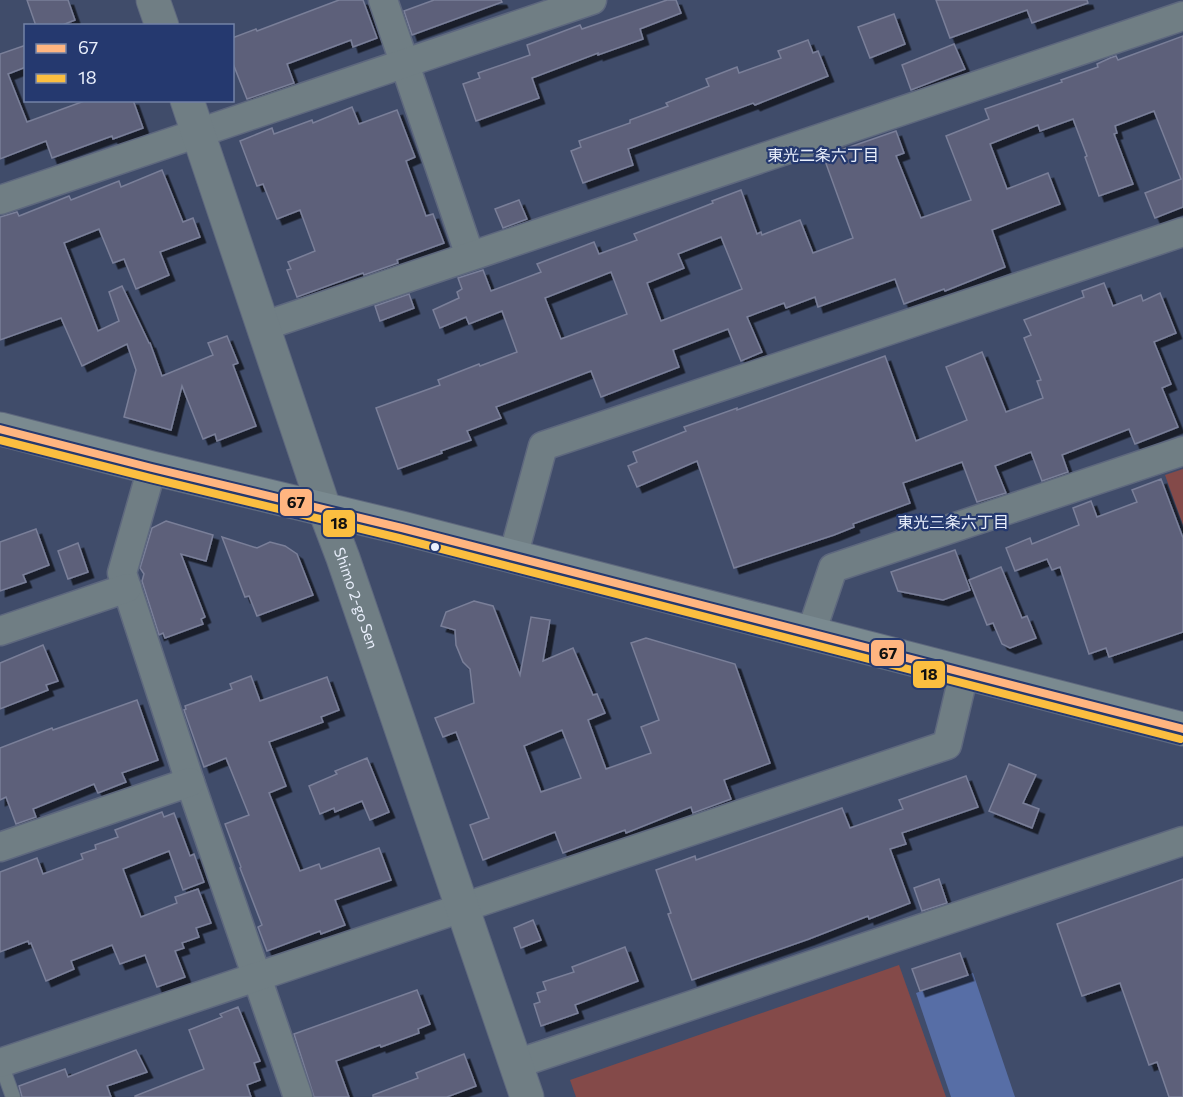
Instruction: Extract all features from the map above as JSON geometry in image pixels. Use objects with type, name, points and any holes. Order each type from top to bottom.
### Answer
[{"type":"main road","points":[[0,429],[152,468],[324,508],[964,673],[1181,722]]},
{"type":"street","points":[[153,0],[161,24]]},
{"type":"street","points":[[382,0],[470,256]]},
{"type":"street","points":[[0,200],[592,0]]},
{"type":"street","points":[[264,326],[1183,16]]},
{"type":"street","name":"Shimo 2-go Sen","points":[[188,102],[324,508],[527,1097]]},
{"type":"street","points":[[513,557],[543,446],[1183,232]]},
{"type":"street","points":[[811,633],[833,568],[1183,451]]},
{"type":"street","points":[[152,468],[122,573],[190,782],[298,1097]]},
{"type":"street","points":[[0,631],[127,588]]},
{"type":"street","points":[[0,1062],[947,745],[964,673]]},
{"type":"street","points":[[0,847],[190,782]]},
{"type":"street","points":[[516,1064],[1183,841]]},
{"type":"lane","points":[[0,1062],[13,1097]]},
{"type":"shaded area","points":[[1183,469],[1183,525],[1165,475]]},
{"type":"shaded area","points":[[899,965],[946,1097],[576,1097],[570,1080]]},
{"type":"water","points":[[973,973],[1015,1097],[951,1097],[916,993]]},
{"type":"building","points":[[27,0],[68,0],[75,20],[65,24],[35,24]]},
{"type":"building","points":[[339,0],[363,0],[377,38],[353,47],[351,40],[287,64],[294,83],[247,99],[234,66],[234,37],[256,29],[257,31]]},
{"type":"building","points":[[434,0],[501,0],[502,2],[412,35],[404,11]]},
{"type":"building","points":[[667,0],[676,0],[681,13],[640,29],[643,39],[532,78],[539,98],[476,121],[463,84],[480,78],[478,73],[530,55],[527,45],[580,25],[582,29]]},
{"type":"building","points":[[936,0],[1087,0],[1088,3],[1032,23],[1027,10],[950,38]]},
{"type":"building","points":[[894,14],[905,44],[870,58],[858,27]]},
{"type":"building","points":[[1183,36],[1183,207],[1155,218],[1145,193],[1181,179],[1154,111],[1115,126],[1117,133],[1114,134],[1133,184],[1099,196],[1073,119],[1040,131],[1038,125],[990,144],[1007,189],[1048,173],[1060,204],[992,230],[1005,267],[945,291],[944,289],[904,304],[895,279],[818,307],[815,297],[786,308],[784,303],[747,317],[762,352],[741,361],[728,329],[673,350],[679,367],[601,397],[591,371],[496,407],[501,418],[467,431],[471,440],[398,469],[376,408],[440,385],[438,380],[517,352],[502,311],[469,324],[466,317],[440,328],[433,310],[459,298],[457,292],[462,289],[458,278],[483,270],[491,291],[541,272],[537,264],[594,242],[599,254],[637,240],[634,234],[741,190],[757,234],[761,232],[762,235],[800,220],[813,253],[853,238],[824,158],[896,131],[904,153],[896,156],[921,218],[971,200],[946,136],[989,119],[985,109],[1062,82],[1061,80],[1098,67],[1097,64],[1110,58],[1116,56],[1118,60]],"holes":[[[721,237],[742,289],[661,321],[647,283],[684,268],[678,254]],[[611,272],[627,314],[561,339],[545,298]]]},
{"type":"building","points":[[808,40],[813,53],[818,51],[828,76],[755,105],[753,103],[628,149],[633,165],[583,183],[571,151],[581,147],[579,141],[630,123],[630,120],[668,106],[666,103],[709,86],[706,79],[737,67],[739,73],[781,58],[778,51]]},
{"type":"building","points":[[954,44],[965,69],[911,90],[902,65]]},
{"type":"building","points":[[24,46],[24,68],[8,74],[27,122],[82,102],[134,102],[143,128],[113,139],[112,136],[52,158],[46,141],[0,159],[0,54]]},
{"type":"building","points":[[352,107],[359,124],[397,110],[415,157],[406,161],[426,216],[433,214],[444,243],[397,260],[398,263],[297,297],[287,270],[291,269],[288,262],[315,251],[300,210],[277,219],[263,184],[257,186],[240,141],[272,128],[274,134],[312,120],[313,123]]},
{"type":"building","points":[[162,170],[183,222],[193,218],[200,237],[160,252],[169,275],[136,289],[124,259],[113,263],[99,229],[64,243],[98,331],[119,321],[109,292],[122,286],[150,343],[162,376],[213,355],[208,343],[227,336],[238,363],[233,365],[256,426],[217,441],[215,434],[203,439],[182,386],[171,430],[124,417],[136,370],[127,344],[82,366],[61,318],[0,340],[0,217],[17,212],[19,216],[69,196],[71,200],[119,181],[121,187]]},
{"type":"building","points":[[519,200],[527,219],[503,228],[495,209]]},
{"type":"building","points":[[1104,283],[1113,306],[1141,295],[1143,301],[1160,293],[1176,333],[1154,342],[1171,384],[1162,388],[1178,427],[1135,444],[1129,429],[1062,455],[1068,472],[1042,481],[1031,452],[995,466],[1006,493],[977,502],[962,462],[903,483],[910,503],[853,524],[854,527],[834,535],[734,568],[697,461],[637,487],[628,466],[637,462],[633,452],[686,431],[684,427],[885,356],[916,441],[967,420],[946,367],[982,352],[1006,412],[1043,398],[1037,381],[1041,380],[1024,338],[1031,335],[1024,320],[1084,297],[1082,291]]},
{"type":"building","points":[[409,294],[414,308],[380,321],[375,306]]},
{"type":"building","points":[[1161,479],[1183,538],[1183,632],[1109,657],[1106,648],[1089,654],[1060,567],[1052,570],[1047,559],[1015,571],[1006,548],[1030,538],[1032,544],[1079,525],[1073,508],[1091,501],[1097,517],[1137,502],[1132,490]]},
{"type":"building","points":[[166,521],[213,535],[206,561],[181,554],[205,617],[201,619],[203,624],[165,638],[163,633],[159,635],[142,581],[144,574],[140,568],[152,528]]},
{"type":"building","points":[[36,529],[49,565],[23,575],[26,582],[0,591],[0,542]]},
{"type":"building","points":[[222,537],[257,548],[270,542],[285,546],[297,554],[313,595],[257,616],[249,596],[245,597]]},
{"type":"building","points":[[78,543],[88,572],[68,579],[58,551]]},
{"type":"building","points":[[955,550],[970,590],[943,600],[898,591],[891,572]]},
{"type":"building","points":[[1001,567],[1022,618],[1027,616],[1036,638],[1010,648],[1002,644],[993,623],[987,625],[969,580]]},
{"type":"building","points":[[474,601],[493,606],[520,675],[531,617],[550,620],[543,661],[573,648],[593,695],[597,694],[605,713],[588,720],[606,769],[651,753],[641,727],[659,720],[631,643],[646,638],[735,664],[770,763],[724,780],[731,799],[693,813],[691,807],[626,833],[625,830],[563,853],[555,832],[483,860],[470,825],[489,818],[456,732],[443,737],[435,718],[474,703],[470,669],[463,662],[456,645],[455,630],[441,626],[446,612]],"holes":[[[562,730],[581,778],[541,792],[524,746]]]},
{"type":"building","points":[[43,645],[58,681],[46,685],[48,690],[0,709],[0,663]]},
{"type":"building","points":[[251,676],[260,701],[327,677],[339,710],[321,717],[323,722],[269,742],[286,786],[269,793],[300,871],[319,864],[321,869],[379,848],[391,880],[335,900],[345,925],[321,934],[320,931],[267,951],[258,927],[262,925],[225,824],[249,815],[226,758],[204,767],[184,710],[185,706],[232,689],[230,684]]},
{"type":"building","points":[[137,700],[158,760],[122,773],[126,782],[98,793],[94,784],[33,809],[36,817],[16,824],[6,797],[0,800],[0,748]]},
{"type":"building","points":[[367,758],[389,812],[370,820],[362,801],[335,812],[334,808],[320,814],[309,786],[337,774],[335,771]]},
{"type":"building","points":[[1009,764],[1036,775],[1023,803],[1039,809],[1032,828],[989,811]]},
{"type":"building","points":[[966,776],[978,807],[902,833],[906,844],[890,849],[910,903],[692,980],[668,914],[671,913],[656,870],[695,856],[696,860],[842,808],[850,828],[903,809],[899,800]]},
{"type":"building","points":[[162,812],[164,817],[174,813],[190,856],[194,854],[204,882],[183,890],[169,851],[123,869],[141,917],[177,903],[175,897],[198,889],[211,923],[196,928],[199,937],[182,943],[184,948],[175,951],[185,977],[157,987],[145,955],[120,964],[112,945],[71,961],[74,969],[46,981],[31,943],[29,944],[28,941],[0,952],[0,872],[37,858],[43,874],[83,859],[81,854],[96,849],[95,845],[118,837],[115,830]]},
{"type":"building","points":[[939,879],[947,903],[922,911],[914,888]]},
{"type":"building","points":[[1183,879],[1183,1097],[1169,1097],[1157,1062],[1149,1065],[1120,983],[1082,996],[1057,924]]},
{"type":"building","points":[[533,920],[541,940],[521,948],[514,928]]},
{"type":"building","points":[[625,947],[638,981],[575,1005],[578,1013],[541,1026],[534,1004],[540,1002],[537,993],[546,990],[543,982],[574,972],[572,967]]},
{"type":"building","points":[[960,953],[968,975],[920,991],[912,969]]},
{"type":"building","points":[[417,990],[430,1024],[418,1029],[419,1033],[336,1061],[349,1097],[314,1097],[294,1034]]},
{"type":"building","points":[[238,1007],[260,1061],[254,1063],[260,1080],[247,1085],[251,1097],[135,1097],[204,1069],[189,1030],[222,1017],[220,1014]]},
{"type":"building","points":[[136,1050],[147,1072],[107,1086],[111,1097],[22,1097],[19,1086],[65,1069],[68,1077]]},
{"type":"building","points":[[464,1054],[476,1086],[447,1097],[373,1097],[373,1095],[418,1078],[416,1073]]},
{"type":"transit line","name":"67","points":[[0,429],[402,528],[1183,729]]},
{"type":"transit line","name":"18","points":[[0,440],[399,538],[1180,739]]},
{"type":"district","name":"東光二条六丁目","points":[[823,154]]},
{"type":"district","name":"東光三条六丁目","points":[[953,521]]}]
